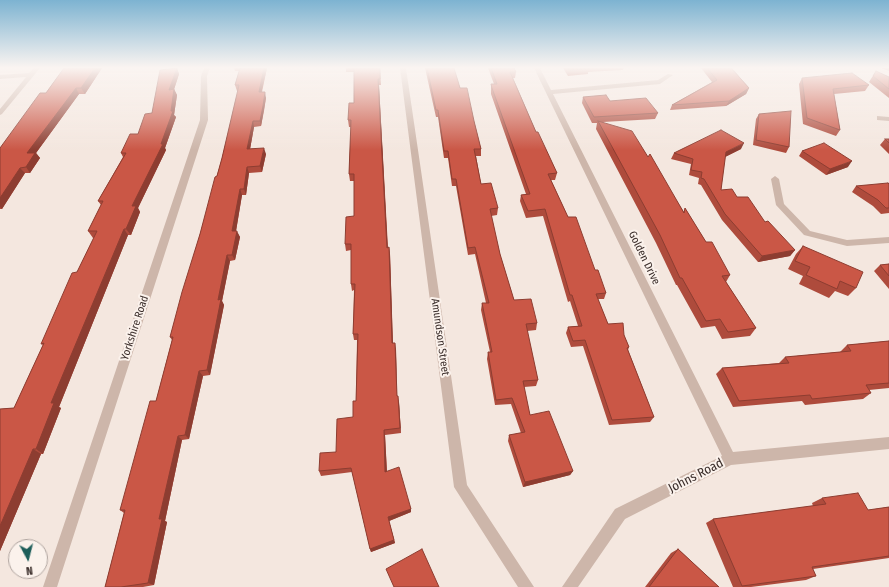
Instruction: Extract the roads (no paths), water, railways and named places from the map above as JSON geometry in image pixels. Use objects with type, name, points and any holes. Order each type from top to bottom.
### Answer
[{"type":"street","points":[[0,113],[14,95]]},
{"type":"street","name":"Yorkshire Road","points":[[50,587],[204,120],[204,95]]},
{"type":"street","name":"Amundson Street","points":[[407,95],[461,487],[527,587]]},
{"type":"street","name":"Golden Drive","points":[[551,95],[730,459]]},
{"type":"street","points":[[880,118],[889,119]]},
{"type":"street","points":[[775,179],[780,205],[806,233],[847,244],[889,240]]},
{"type":"street","name":"Johns Road","points":[[568,587],[620,514],[730,459],[889,443]]}]
